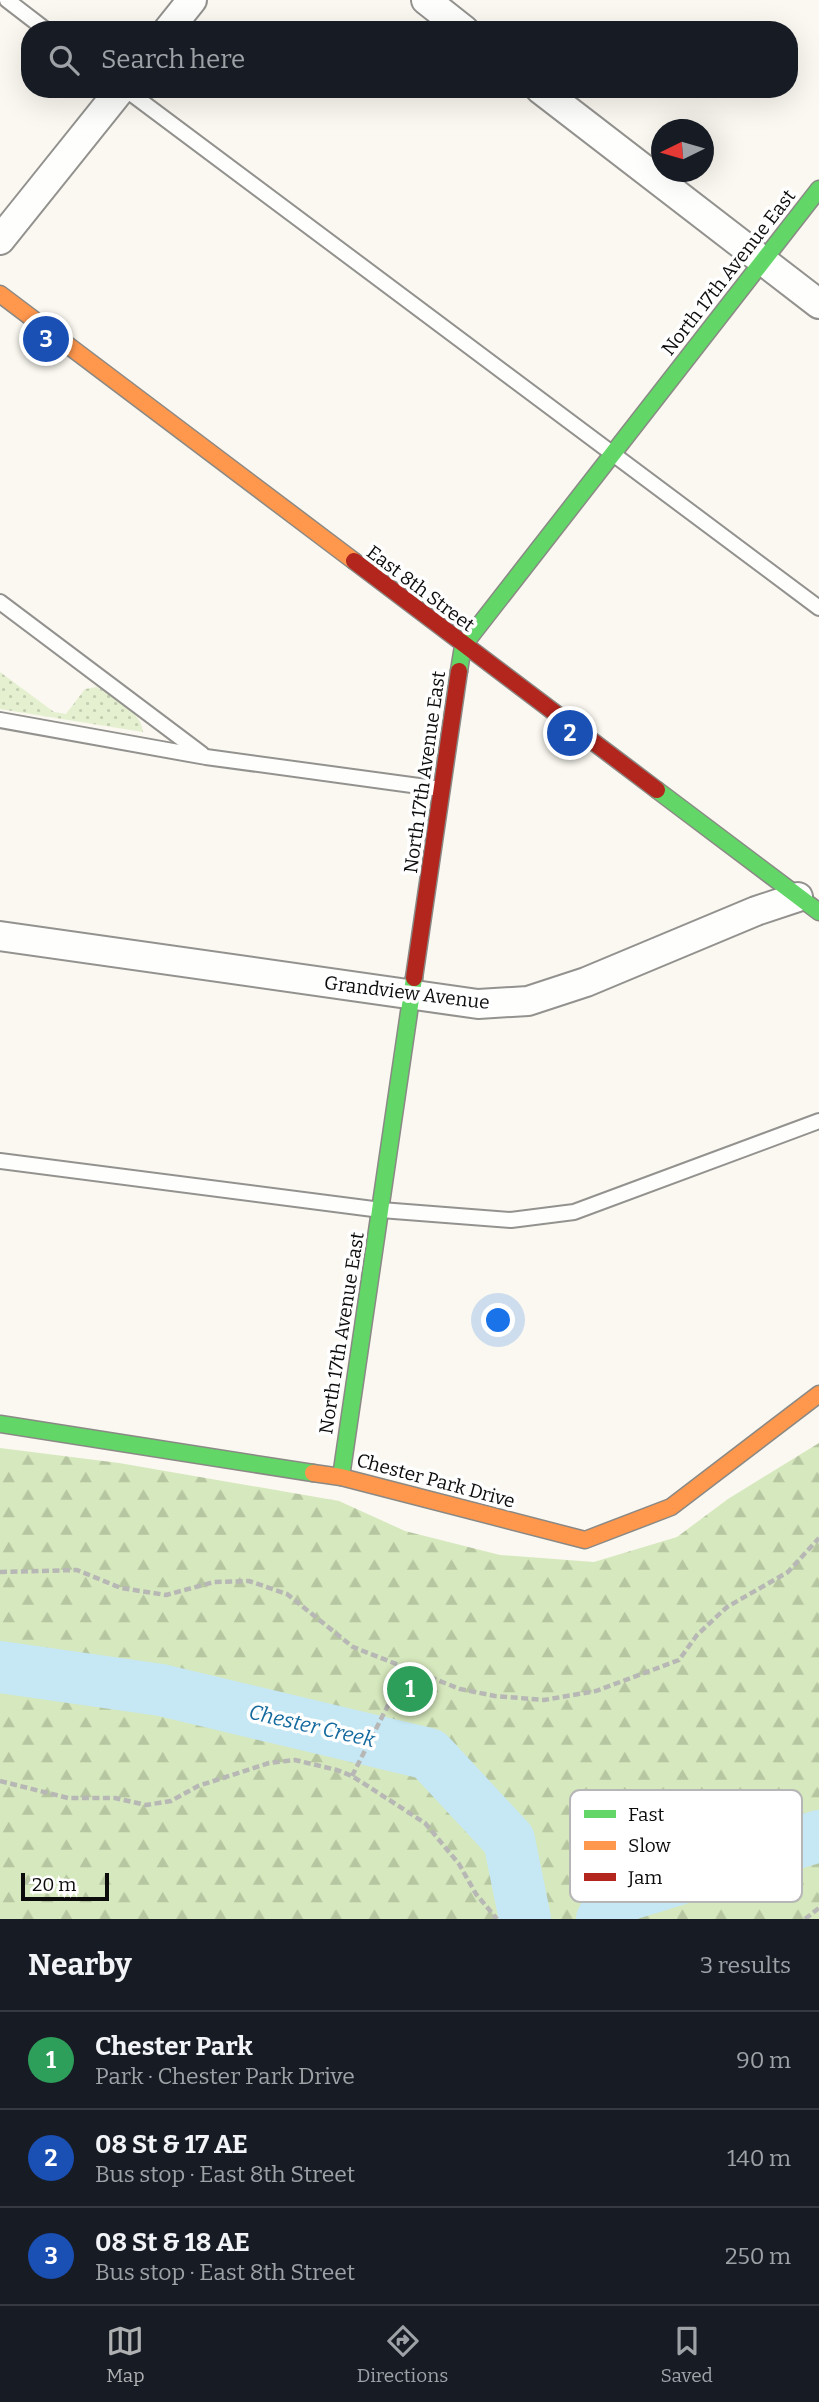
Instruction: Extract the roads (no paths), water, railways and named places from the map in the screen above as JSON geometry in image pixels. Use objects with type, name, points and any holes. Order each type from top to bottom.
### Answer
[{"type":"street","points":[[176,21],[192,0]]},
{"type":"street","points":[[426,0],[453,21]]},
{"type":"street","points":[[0,240],[116,98]]},
{"type":"street","points":[[552,98],[819,304]]},
{"type":"street","name":"North 17th Avenue East","points":[[341,1477],[414,995],[463,646],[819,189]]},
{"type":"street","name":"East 8th Street","points":[[0,295],[809,904]]},
{"type":"street","name":"Grandview Avenue","points":[[0,936],[478,1004],[528,1001],[586,982],[756,911],[809,904]]},
{"type":"street","name":"Chester Park Drive","points":[[0,1424],[341,1477],[585,1540],[671,1507],[819,1394]]},
{"type":"lane","points":[[7,0],[34,21]]},
{"type":"lane","points":[[135,98],[819,608]]},
{"type":"lane","points":[[0,602],[206,757]]},
{"type":"lane","points":[[0,720],[206,757],[443,789]]},
{"type":"lane","points":[[0,1161],[381,1210],[511,1220],[574,1212],[819,1121]]},
{"type":"waterway","name":"Chester Creek","points":[[0,1667],[161,1690],[429,1754],[509,1840],[525,1919]]},
{"type":"waterway","name":"Chester Creek","points":[[802,1841],[819,1836]]},
{"type":"waterway","name":"Chester Creek","points":[[602,1919],[614,1902]]},
{"type":"place","name":"08 St & 18 AE","points":[[46,339]]},
{"type":"place","name":"08 St & 17 AE","points":[[570,733]]},
{"type":"place","name":"Chester Park","points":[[410,1689]]}]
